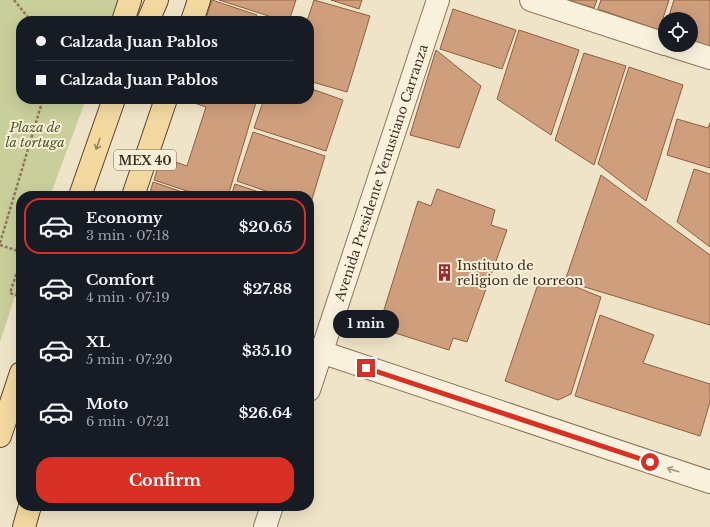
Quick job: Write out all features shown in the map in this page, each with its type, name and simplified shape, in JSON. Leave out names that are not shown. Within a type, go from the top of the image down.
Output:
[{"type":"main road","points":[[125,16],[130,0]]},
{"type":"main road","points":[[150,16],[157,0]]},
{"type":"main road","points":[[183,16],[187,0]]},
{"type":"main road","points":[[194,16],[199,0]]},
{"type":"main road","name":"MEX 40","points":[[82,191],[111,104]]},
{"type":"main road","name":"MEX 40","points":[[135,191],[163,104]]},
{"type":"main road","points":[[0,436],[16,388]]},
{"type":"main road","points":[[24,527],[29,511]]},
{"type":"street","name":"Avenida Presidente Venustiano Carranza","points":[[315,350],[438,0]]},
{"type":"street","points":[[531,0],[658,42]]},
{"type":"street","points":[[691,52],[710,58]]},
{"type":"street","points":[[315,350],[710,482]]},
{"type":"street","points":[[265,527],[270,511]]},
{"type":"path","points":[[14,0],[27,16]]},
{"type":"path","points":[[16,250],[0,244],[42,104]]},
{"type":"path","points":[[16,275],[10,293],[16,295]]},
{"type":"green space","name":"Plaza de la tortuga","points":[[0,0],[123,0],[117,16],[16,16],[16,104],[84,104],[52,191],[16,191],[16,292],[0,342]]},
{"type":"building","points":[[212,0],[257,15],[257,16],[207,16]]},
{"type":"building","points":[[219,0],[296,0],[291,16],[269,16]]},
{"type":"building","points":[[314,0],[370,16],[347,92],[314,82],[314,16],[309,16]]},
{"type":"building","points":[[331,0],[362,0],[359,9]]},
{"type":"building","points":[[568,0],[597,0],[594,8]]},
{"type":"building","points":[[601,0],[669,0],[665,12],[658,12],[658,30],[598,9]]},
{"type":"building","points":[[674,0],[710,0],[710,51],[698,47],[698,12],[670,12]]},
{"type":"building","points":[[453,9],[516,30],[502,69],[440,49]]},
{"type":"building","points":[[519,30],[579,50],[551,135],[497,99]]},
{"type":"building","points":[[436,50],[481,86],[459,148],[410,135]]},
{"type":"building","points":[[584,53],[626,66],[594,165],[555,140]]},
{"type":"building","points":[[629,67],[683,85],[646,201],[598,164]]},
{"type":"building","points":[[314,90],[343,100],[326,151],[254,128],[262,104],[314,104]]},
{"type":"building","points":[[197,104],[256,104],[229,191],[187,191],[154,180],[161,157],[187,166],[206,107]]},
{"type":"building","points":[[677,119],[708,128],[710,123],[710,168],[667,155]]},
{"type":"building","points":[[253,132],[325,156],[314,193],[314,191],[266,191],[237,181]]},
{"type":"building","points":[[694,169],[710,174],[710,247],[677,222]]},
{"type":"building","points":[[601,175],[710,255],[710,325],[565,281]]},
{"type":"building","points":[[153,182],[179,191],[150,191]]},
{"type":"building","points":[[235,184],[256,191],[233,191]]},
{"type":"building","name":"Instituto de religion de torreon","points":[[437,189],[495,210],[491,225],[507,230],[467,342],[453,338],[449,350],[392,332],[396,318],[383,313],[418,201],[431,206]]},
{"type":"building","points":[[561,281],[601,297],[571,394],[558,400],[505,381],[537,287]]},
{"type":"building","points":[[600,315],[654,335],[643,363],[710,384],[710,402],[700,436],[575,396]]},
{"type":"place","name":"Instituto de religion de torreon","points":[[444,272]]},
{"type":"route","points":[[366,368],[650,462]]}]
